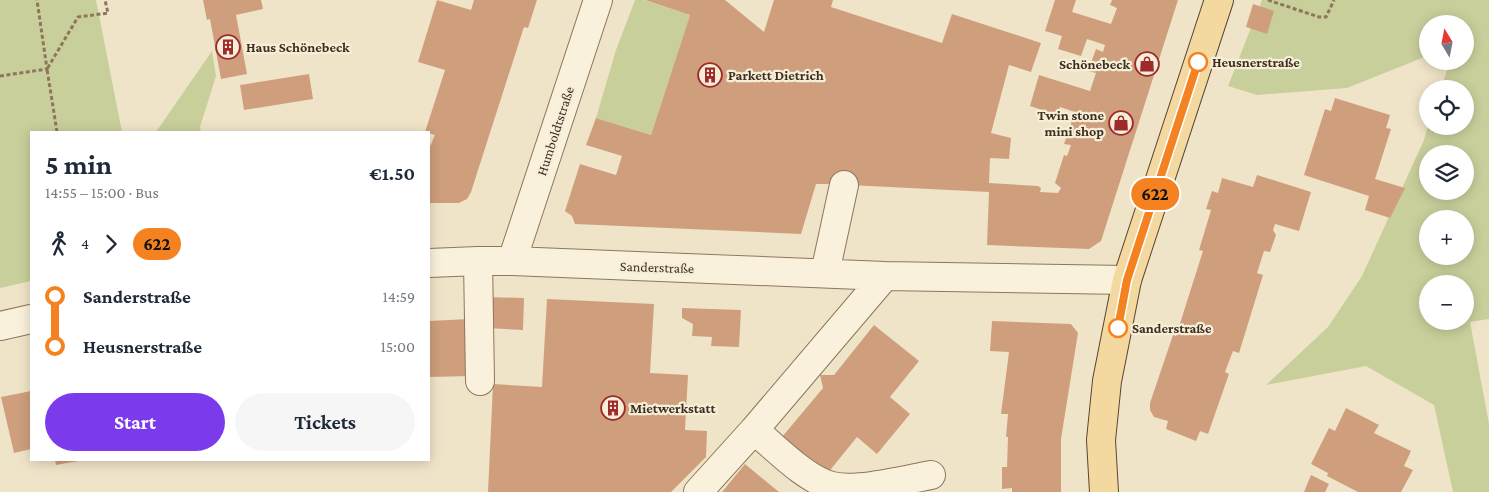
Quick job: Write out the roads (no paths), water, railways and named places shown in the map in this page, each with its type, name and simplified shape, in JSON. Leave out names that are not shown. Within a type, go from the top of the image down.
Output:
[{"type":"main road","points":[[1104,492],[1101,440],[1107,381],[1127,280],[1219,0]]},
{"type":"street","name":"Humboldtstraße","points":[[512,262],[598,0]]},
{"type":"street","points":[[826,273],[844,185]]},
{"type":"street","name":"Sanderstraße","points":[[430,263],[478,261],[884,276],[1127,280]]},
{"type":"street","points":[[478,261],[480,381]]},
{"type":"street","points":[[698,492],[754,430],[884,276]]},
{"type":"street","points":[[0,326],[30,319]]},
{"type":"street","points":[[754,430],[802,472],[832,486],[863,487],[931,475]]},
{"type":"place","name":"Haus Schönebeck","points":[[228,47]]},
{"type":"place","name":"Heusnerstraße","points":[[1198,62]]},
{"type":"place","name":"Schönebeck","points":[[1147,64]]},
{"type":"place","name":"Parkett Dietrich","points":[[710,75]]},
{"type":"place","name":"Twin stone mini shop","points":[[1121,123]]},
{"type":"place","name":"Sanderstraße","points":[[1118,328]]},
{"type":"place","name":"Mietwerkstatt","points":[[613,408]]}]
